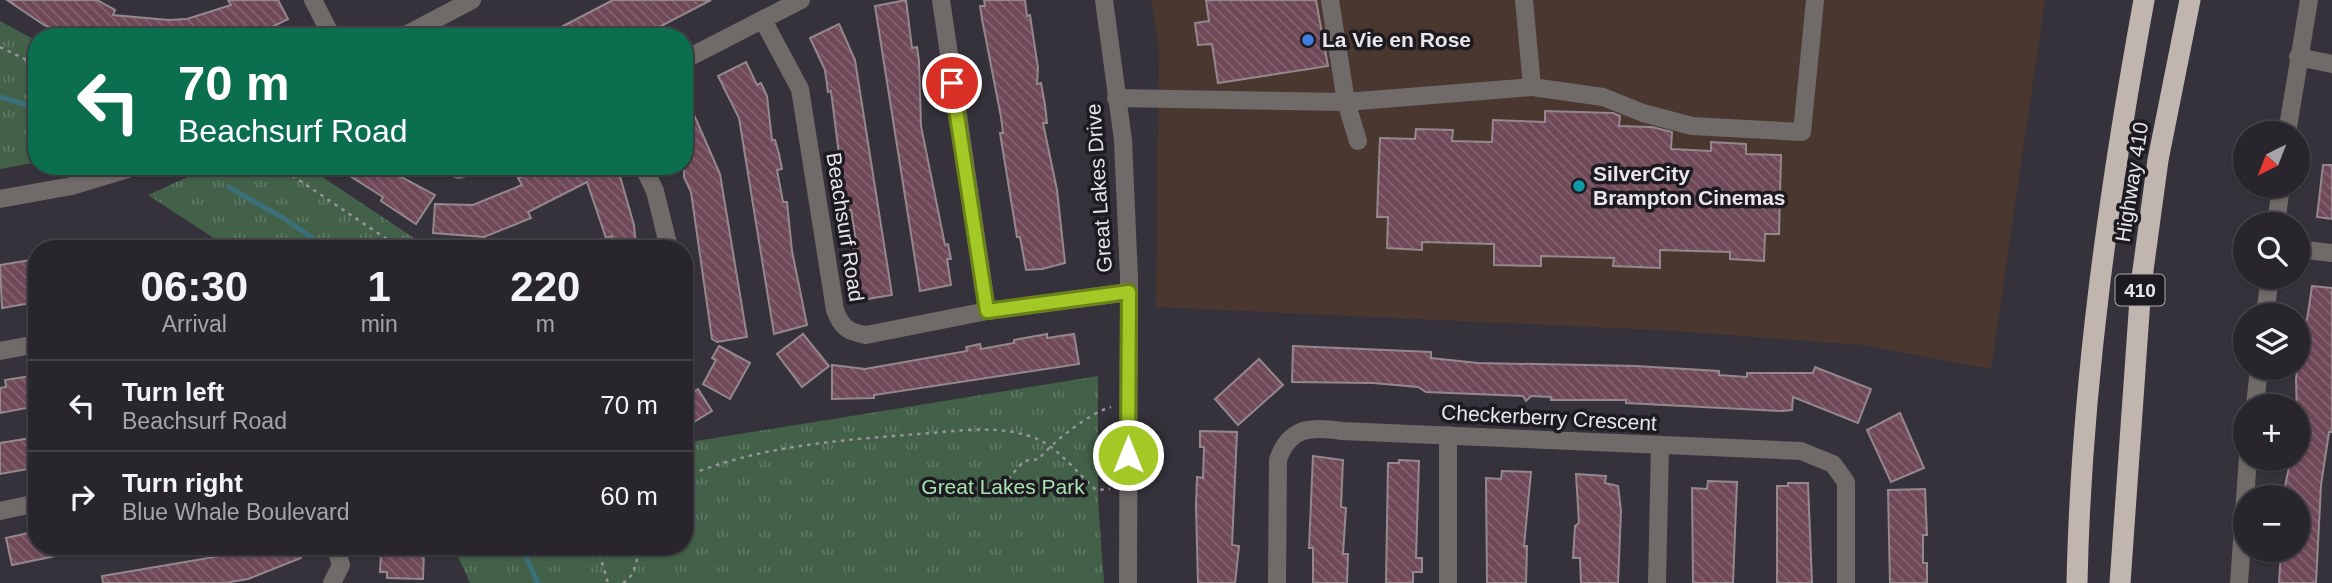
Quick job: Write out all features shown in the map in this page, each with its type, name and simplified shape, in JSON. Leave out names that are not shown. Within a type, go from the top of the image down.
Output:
[{"type":"highway","name":"Highway 410","points":[[2077,583],[2096,326],[2113,172],[2144,0]]},
{"type":"highway","name":"Highway 410","points":[[2120,583],[2124,489],[2141,285],[2158,160],[2190,0]]},
{"type":"street","points":[[313,0],[327,28]]},
{"type":"street","points":[[418,28],[472,0]]},
{"type":"street","points":[[693,55],[801,0]]},
{"type":"street","points":[[941,0],[987,311]]},
{"type":"street","name":"Great Lakes Drive","points":[[1104,0],[1123,140],[1129,292],[1128,583]]},
{"type":"street","points":[[1331,0],[1346,102],[1358,141]]},
{"type":"street","points":[[1524,0],[1532,88]]},
{"type":"street","points":[[1116,98],[1346,102],[1532,88],[1603,97],[1643,113],[1692,125],[1802,132],[1815,0]]},
{"type":"street","points":[[2289,121],[2309,0]]},
{"type":"street","name":"Beachsurf Road","points":[[763,20],[800,89],[835,310],[839,323],[850,332],[866,335],[987,311],[1129,292]]},
{"type":"street","points":[[2298,57],[2332,64]]},
{"type":"street","points":[[0,199],[72,186],[108,175]]},
{"type":"street","points":[[647,175],[655,191],[667,240]]},
{"type":"street","points":[[2310,250],[2332,253]]},
{"type":"street","points":[[0,351],[28,346]]},
{"type":"street","name":"Checkerberry Crescent","points":[[1278,583],[1278,460],[1283,446],[1292,434],[1307,428],[1322,428],[1801,451],[1833,464],[1846,482],[1846,583]]},
{"type":"street","points":[[1448,435],[1448,583]]},
{"type":"street","points":[[1657,583],[1660,446]]},
{"type":"street","points":[[2239,583],[2247,471]]},
{"type":"street","points":[[0,511],[28,505]]},
{"type":"street","points":[[332,583],[341,565],[338,555]]},
{"type":"path","points":[[0,47],[28,61]]},
{"type":"path","points":[[291,175],[388,240]]},
{"type":"path","points":[[1007,479],[1024,461],[1039,459],[1048,446],[1071,433],[1092,414],[1128,403]]},
{"type":"path","points":[[693,473],[766,452],[854,439],[984,429],[1017,433],[1048,446],[1096,490],[1128,487]]},
{"type":"path","points":[[600,555],[608,583]]},
{"type":"path","points":[[623,583],[629,579],[636,566],[638,555]]},
{"type":"shaded area","points":[[1151,0],[2045,0],[1991,369],[1863,345],[1660,330],[1156,307],[1159,50]]},
{"type":"green space","points":[[0,21],[28,36],[28,164],[0,169]]},
{"type":"green space","points":[[192,175],[320,175],[417,240],[217,240],[148,195]]},
{"type":"green space","name":"Great Lakes Park","points":[[1098,376],[1098,501],[1104,583],[470,583],[457,555],[693,555],[693,442]]},
{"type":"building","points":[[7,0],[97,0],[115,10],[113,15],[169,20],[187,19],[231,5],[228,0],[278,0],[288,19],[270,28],[50,28]]},
{"type":"building","points":[[613,0],[711,0],[657,28],[559,28]]},
{"type":"building","points":[[906,0],[912,48],[917,47],[919,61],[921,126],[945,245],[948,244],[951,259],[947,259],[951,285],[920,291],[875,6]]},
{"type":"building","points":[[984,0],[1025,0],[1027,16],[1030,15],[1038,68],[1037,84],[1041,83],[1045,105],[1047,123],[1043,123],[1057,190],[1065,263],[1026,270],[1020,237],[1017,237],[1000,133],[1003,133],[1001,117],[982,19],[980,6],[985,6]]},
{"type":"building","points":[[1206,0],[1316,0],[1328,66],[1218,83],[1212,44],[1198,45],[1195,23],[1209,21]]},
{"type":"building","points":[[839,24],[855,60],[892,295],[861,300],[854,259],[853,241],[856,241],[851,210],[846,210],[831,91],[828,92],[825,70],[810,38]]},
{"type":"building","points":[[746,62],[757,85],[761,83],[767,96],[772,140],[775,140],[782,169],[777,170],[783,202],[787,202],[792,251],[807,325],[774,334],[739,118],[718,76]]},
{"type":"building","name":"SilverCity Brampton Cinemas","points":[[1545,111],[1613,113],[1620,116],[1619,126],[1652,127],[1672,132],[1671,149],[1711,151],[1711,142],[1746,144],[1746,154],[1781,155],[1779,234],[1765,234],[1764,261],[1730,259],[1730,252],[1660,250],[1660,268],[1613,266],[1614,258],[1541,256],[1541,266],[1494,265],[1494,244],[1422,242],[1422,250],[1387,248],[1388,217],[1377,217],[1380,138],[1415,139],[1416,129],[1453,130],[1452,141],[1492,142],[1493,120],[1545,122]]},
{"type":"building","points":[[693,112],[720,174],[747,337],[717,342],[712,339],[691,192],[684,177],[693,175]]},
{"type":"building","points":[[2323,165],[2332,165],[2332,219],[2317,217]]},
{"type":"building","points":[[348,175],[398,175],[435,195],[416,224],[381,201],[383,197]]},
{"type":"building","points":[[526,175],[620,175],[634,225],[635,240],[613,240],[612,236],[606,238],[587,182],[528,212],[531,218],[484,237],[433,233],[435,204],[473,205],[522,185],[518,178]]},
{"type":"building","points":[[28,260],[28,304],[2,308],[0,265]]},
{"type":"building","points":[[2312,286],[2332,288],[2332,432],[2329,432],[2321,485],[2316,583],[2279,583],[2280,562],[2310,562],[2310,485],[2285,485],[2288,471],[2310,471],[2310,394],[2296,394],[2296,380],[2310,380],[2310,303]]},
{"type":"building","points":[[803,334],[829,366],[802,387],[777,354]]},
{"type":"building","points":[[1047,334],[1047,338],[1074,334],[1079,364],[874,395],[874,398],[832,399],[832,365],[865,369],[967,351],[966,347],[980,344],[981,349]]},
{"type":"building","points":[[719,346],[750,363],[730,399],[703,384],[716,360],[712,358]]},
{"type":"building","points":[[1293,346],[1431,352],[1431,358],[1478,363],[1636,366],[1719,371],[1719,375],[1747,377],[1747,373],[1813,373],[1815,367],[1871,389],[1858,423],[1793,397],[1792,410],[1782,411],[1626,403],[1626,400],[1551,400],[1551,397],[1531,396],[1526,401],[1523,396],[1426,392],[1418,387],[1373,383],[1292,382]]},
{"type":"building","points":[[1259,359],[1283,385],[1238,425],[1215,399]]},
{"type":"building","points":[[28,376],[28,408],[0,413],[0,388],[6,387],[5,380]]},
{"type":"building","points":[[698,389],[712,411],[693,423],[693,392]]},
{"type":"building","points":[[1900,413],[1924,468],[1891,482],[1867,430]]},
{"type":"building","points":[[1200,431],[1237,432],[1232,545],[1239,546],[1235,583],[1198,583],[1197,477],[1203,478],[1204,447],[1200,447]]},
{"type":"building","points":[[28,438],[28,469],[0,474],[0,443]]},
{"type":"building","points":[[1313,456],[1343,460],[1341,507],[1346,508],[1343,554],[1348,554],[1347,583],[1313,583],[1313,548],[1309,548]]},
{"type":"building","points":[[1399,460],[1419,461],[1416,558],[1422,558],[1422,572],[1413,572],[1413,583],[1386,583],[1388,463],[1399,463]]},
{"type":"building","points":[[1502,471],[1531,472],[1524,546],[1527,546],[1526,583],[1487,583],[1486,478],[1501,479]]},
{"type":"building","points":[[1576,474],[1606,476],[1605,483],[1618,486],[1621,511],[1618,583],[1581,583],[1580,558],[1573,558],[1575,526],[1579,523]]},
{"type":"building","points":[[1708,481],[1737,482],[1733,583],[1693,583],[1692,488],[1707,489]]},
{"type":"building","points":[[1788,483],[1808,483],[1812,583],[1777,583],[1777,486],[1788,486]]},
{"type":"building","points":[[1925,489],[1927,535],[1923,535],[1923,563],[1927,563],[1927,583],[1890,583],[1888,490]]},
{"type":"building","points":[[28,533],[28,555],[60,555],[12,565],[6,538]]},
{"type":"building","points":[[226,555],[300,555],[301,558],[248,579],[225,583],[103,583],[102,576]]},
{"type":"building","points":[[381,555],[424,555],[423,579],[387,578],[387,572],[380,572]]},
{"type":"waterway","points":[[0,97],[28,105]]},
{"type":"waterway","points":[[229,187],[315,240]]},
{"type":"waterway","points":[[525,555],[538,583]]},
{"type":"place","name":"La Vie en Rose","points":[[1308,40]]},
{"type":"place","name":"SilverCity Brampton Cinemas","points":[[1579,186]]},
{"type":"route","points":[[952,83],[987,311],[1129,292],[1128,455]]}]
